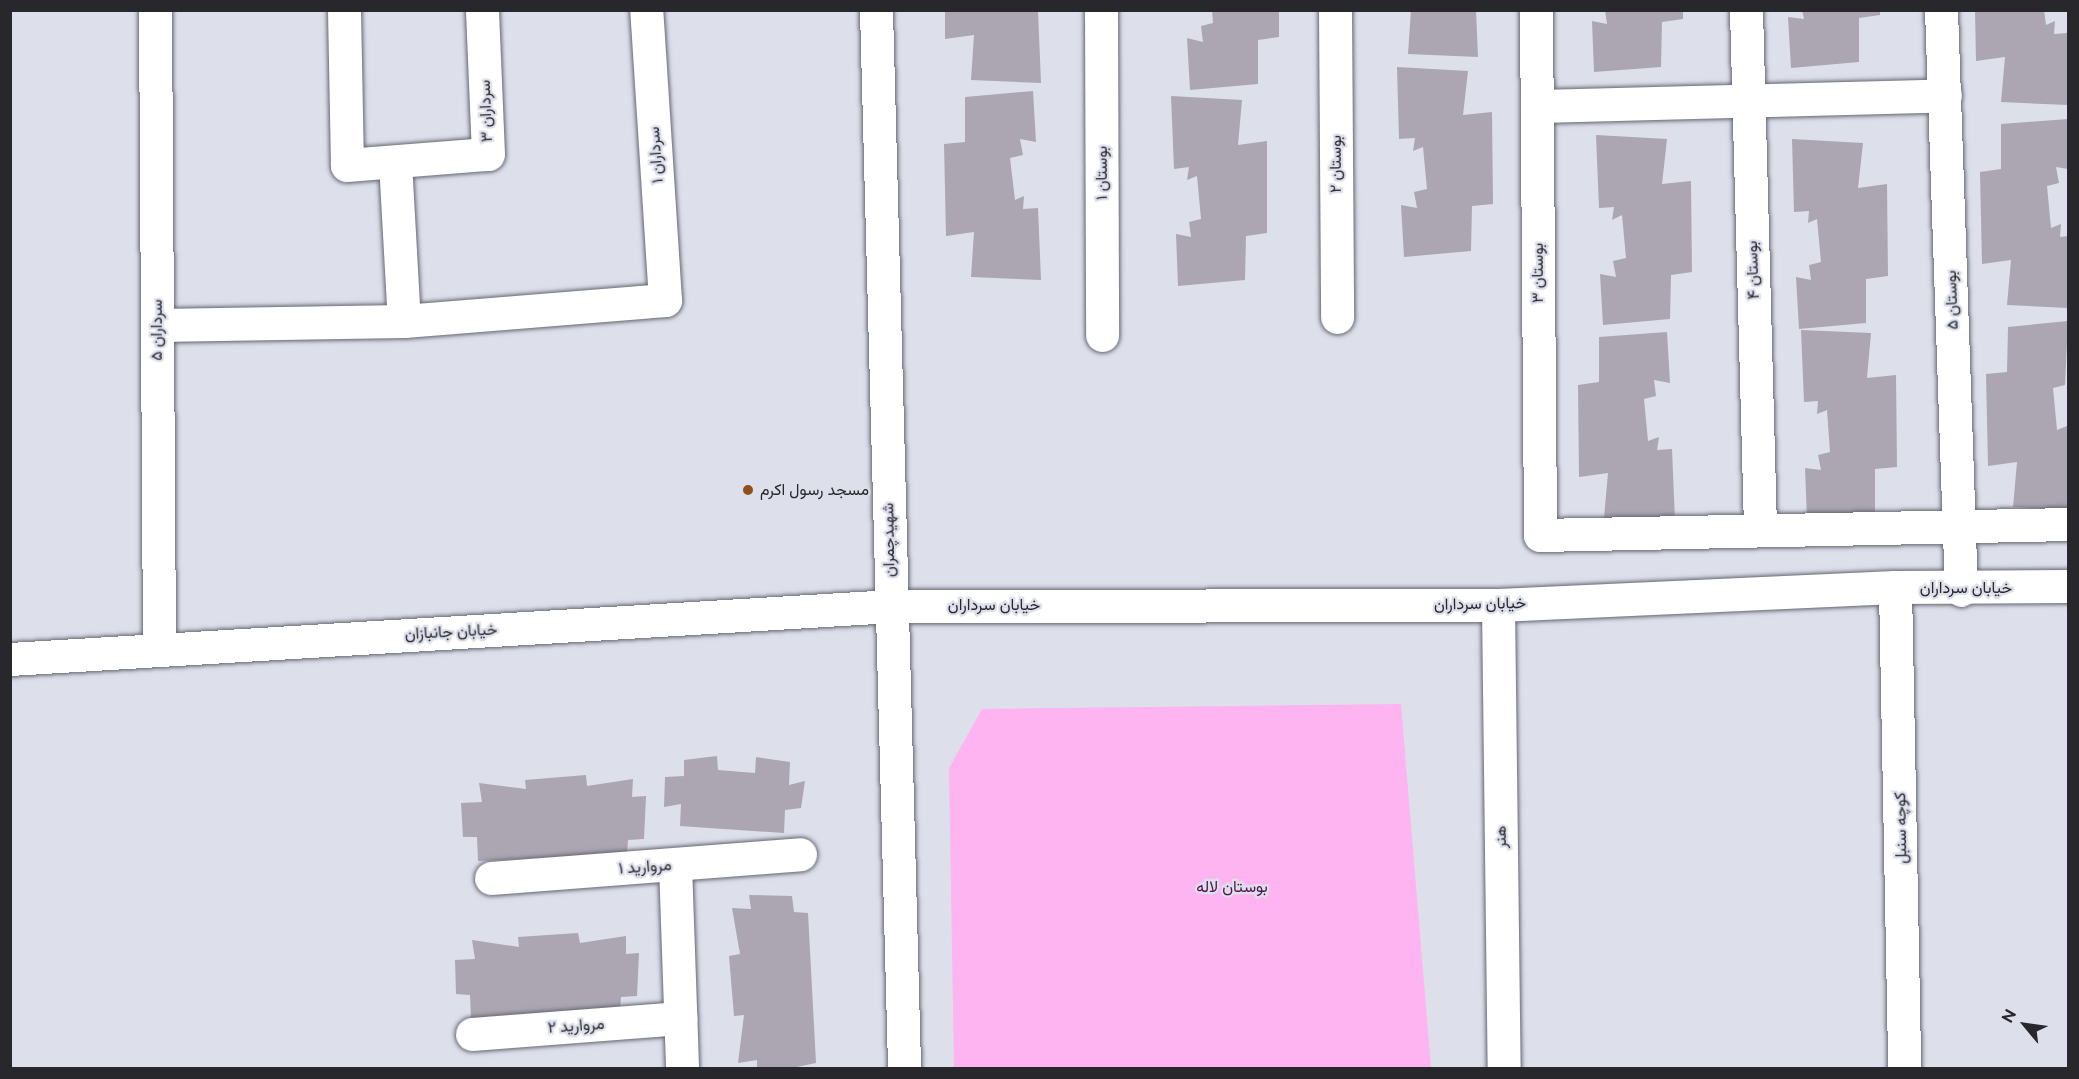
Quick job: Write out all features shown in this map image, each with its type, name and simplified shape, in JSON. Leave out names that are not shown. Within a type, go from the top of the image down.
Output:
[{"type":"street","name":"سرداران ۵","points":[[155,10],[159,650]]},
{"type":"street","name":"سرداران ۳","points":[[344,10],[346,165],[488,154],[482,10]]},
{"type":"street","name":"سرداران ۱","points":[[404,321],[665,300],[646,10]]},
{"type":"street","name":"شهیدچمران","points":[[876,10],[904,1068]]},
{"type":"street","name":"بوستان ۱","points":[[1101,10],[1102,335]]},
{"type":"street","name":"بوستان ۲","points":[[1335,10],[1337,316]]},
{"type":"street","name":"بوستان ۳","points":[[1536,10],[1540,535],[1760,530]]},
{"type":"street","name":"بوستان ۴","points":[[1746,10],[1760,530]]},
{"type":"street","name":"بوستان ۵","points":[[1941,10],[1961,590]]},
{"type":"street","points":[[1537,106],[1945,95]]},
{"type":"street","points":[[157,325],[404,321],[395,162]]},
{"type":"street","points":[[1760,530],[2068,524]]},
{"type":"street","name":"خیابان سرداران","points":[[891,606],[1498,605],[1895,587],[1961,590],[2068,586]]},
{"type":"street","name":"کوچه سنبل","points":[[1895,587],[1904,1068]]},
{"type":"street","name":"هنر","points":[[1498,605],[1504,1068]]},
{"type":"street","name":"خیابان جانبازان","points":[[10,659],[891,606]]},
{"type":"street","name":"مروارید ۱","points":[[491,878],[800,854]]},
{"type":"street","points":[[675,865],[682,1068]]},
{"type":"street","name":"مروارید ۲","points":[[472,1034],[680,1018]]},
{"type":"green space","name":"بوستان لاله","points":[[1401,704],[1431,1068],[954,1068],[949,768],[982,709]]},
{"type":"building","points":[[945,10],[1038,11],[1041,83],[971,80],[974,35],[945,39]]},
{"type":"building","points":[[1212,10],[1279,10],[1279,37],[1258,40],[1258,84],[1190,90],[1187,38],[1203,42],[1201,26],[1213,23]]},
{"type":"building","points":[[1411,10],[1476,10],[1478,57],[1408,54]]},
{"type":"building","points":[[1605,10],[1683,10],[1683,19],[1662,22],[1661,67],[1594,72],[1592,21],[1607,24]]},
{"type":"building","points":[[1802,10],[1880,10],[1880,15],[1859,18],[1859,62],[1791,68],[1788,17],[1804,19]]},
{"type":"building","points":[[1975,10],[2044,10],[2046,25],[2055,21],[2054,34],[2068,33],[2068,105],[2001,102],[2005,57],[1976,61]]},
{"type":"building","points":[[1397,67],[1468,71],[1463,115],[1492,112],[1493,204],[1472,206],[1471,251],[1404,257],[1401,205],[1417,208],[1414,192],[1427,189],[1423,147],[1413,151],[1415,138],[1399,139]]},
{"type":"building","points":[[1033,91],[1036,142],[1020,139],[1023,155],[1010,158],[1015,200],[1024,196],[1023,209],[1038,208],[1041,280],[971,277],[974,232],[946,236],[944,144],[965,142],[965,97]]},
{"type":"building","points":[[1171,96],[1242,100],[1238,145],[1267,141],[1267,233],[1246,236],[1245,280],[1178,286],[1176,234],[1191,237],[1189,222],[1201,219],[1197,176],[1187,180],[1189,167],[1174,169]]},
{"type":"building","points":[[2068,119],[2068,169],[2056,167],[2059,183],[2047,186],[2051,228],[2061,224],[2060,237],[2068,236],[2068,308],[2007,305],[2011,260],[1982,264],[1980,172],[2001,169],[2001,124]]},
{"type":"building","points":[[1596,135],[1667,139],[1662,184],[1691,181],[1692,272],[1671,275],[1670,319],[1603,325],[1600,274],[1616,277],[1613,261],[1626,258],[1622,215],[1612,220],[1614,207],[1599,208]]},
{"type":"building","points":[[1792,139],[1863,143],[1858,188],[1887,184],[1888,276],[1866,279],[1866,323],[1799,329],[1796,277],[1811,280],[1809,265],[1821,262],[1817,219],[1808,223],[1809,211],[1794,212]]},
{"type":"building","points":[[2068,321],[2065,385],[2053,388],[2057,430],[2067,426],[2068,510],[2013,507],[2017,462],[1988,466],[1986,374],[2007,372],[2008,327]]},
{"type":"building","points":[[1801,330],[1871,333],[1867,378],[1896,375],[1897,467],[1875,469],[1875,514],[1807,519],[1805,468],[1821,470],[1818,455],[1830,452],[1827,410],[1817,414],[1818,401],[1804,402]]},
{"type":"building","points":[[1667,332],[1670,383],[1654,380],[1656,396],[1644,399],[1648,441],[1659,437],[1657,450],[1672,449],[1675,521],[1604,518],[1608,473],[1579,477],[1578,385],[1599,382],[1599,337]]},
{"type":"building","points":[[717,756],[718,770],[755,773],[756,757],[790,762],[789,785],[805,781],[801,808],[785,810],[784,833],[680,826],[681,804],[664,807],[665,777],[684,776],[684,760]]},
{"type":"building","points":[[586,775],[587,786],[633,779],[632,797],[646,796],[644,839],[628,840],[627,854],[478,861],[477,837],[463,837],[461,803],[482,802],[479,783],[526,789],[525,780]]},
{"type":"building","points":[[749,895],[792,896],[794,912],[808,913],[816,1063],[792,1068],[757,1068],[757,1060],[738,1063],[744,1015],[734,1016],[729,956],[740,954],[732,908],[751,909]]},
{"type":"building","points":[[578,933],[580,943],[626,936],[626,954],[639,953],[637,996],[621,997],[620,1011],[471,1018],[470,995],[456,994],[455,960],[475,959],[472,940],[519,947],[518,937]]},
{"type":"place","name":"مسجد رسول اکرم","points":[[748,490]]}]
